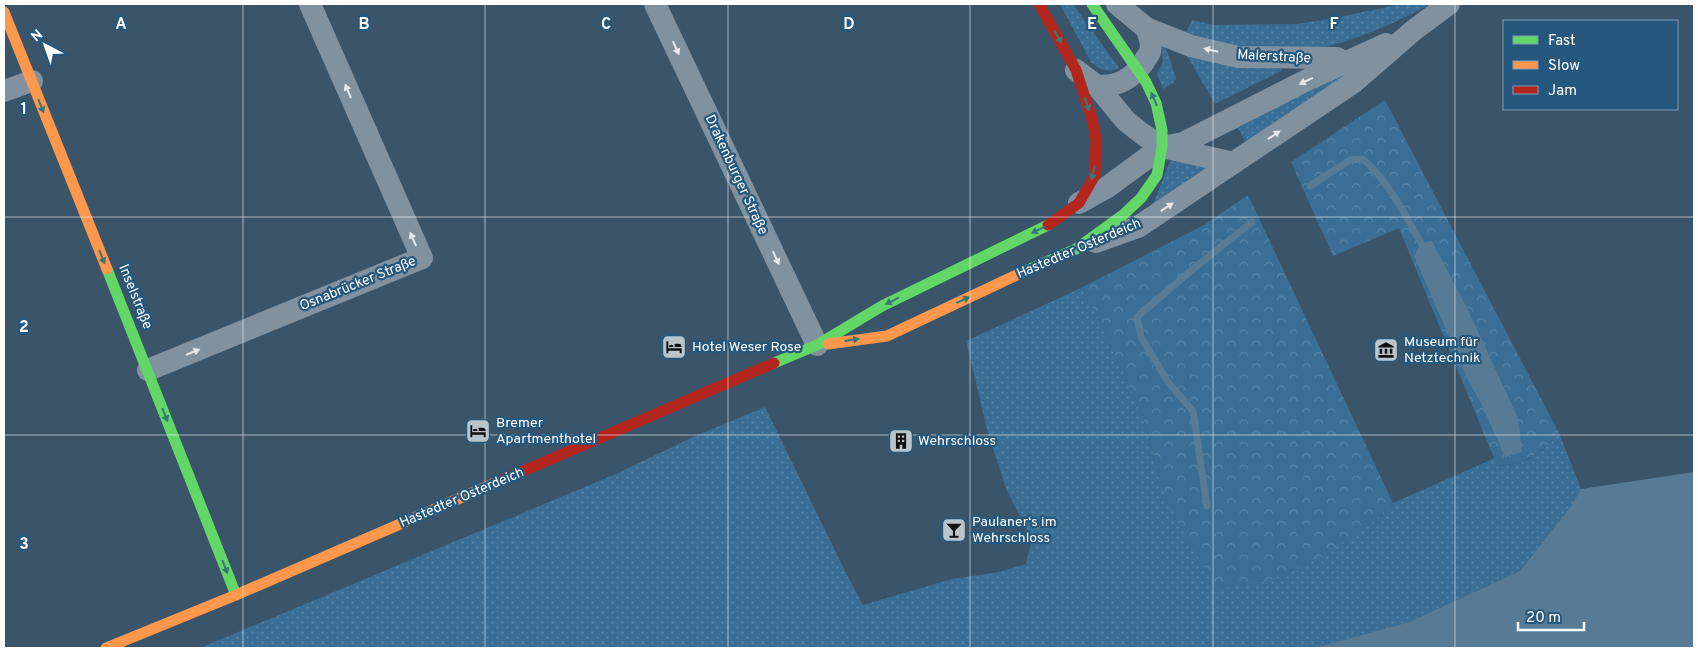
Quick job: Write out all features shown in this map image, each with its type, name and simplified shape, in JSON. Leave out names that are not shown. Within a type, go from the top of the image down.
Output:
[{"type":"main road","points":[[1039,4],[1076,70],[1092,119],[1096,139],[1095,175],[1079,203]]},
{"type":"main road","points":[[1076,249],[1123,215],[1141,198],[1157,175],[1162,147],[1162,130],[1156,103],[1138,70],[1092,4]]},
{"type":"main road","name":"Inselstraße","points":[[4,12],[236,595]]},
{"type":"main road","name":"Hastedter Osterdeich","points":[[106,648],[236,595],[817,345],[882,306],[1052,223],[1079,203]]},
{"type":"main road","name":"Hastedter Osterdeich","points":[[817,345],[887,336],[1076,249]]},
{"type":"street","name":"Osnabrücker Straße","points":[[148,370],[422,258],[310,4]]},
{"type":"street","name":"Drakenburger Straße","points":[[655,4],[817,345]]},
{"type":"street","name":"Malerstraße","points":[[1116,4],[1146,28],[1191,46],[1238,56],[1310,59],[1337,58],[1345,63]]},
{"type":"street","name":"Hastedter Osterdeich","points":[[1076,249],[1138,227],[1354,82],[1414,30],[1449,4]]},
{"type":"street","points":[[1097,86],[1108,87],[1118,84],[1130,78],[1138,70],[1150,52],[1146,28]]},
{"type":"street","name":"Hastedter Osterdeich","points":[[1079,203],[1106,188],[1162,147],[1183,143],[1307,80],[1414,30]]},
{"type":"street","points":[[1076,70],[1097,86],[1123,119],[1162,147],[1234,163]]},
{"type":"street","points":[[4,91],[32,82]]},
{"type":"green space","points":[[1060,4],[1073,4],[1119,68],[1104,70],[1091,62]]},
{"type":"green space","points":[[1402,4],[1431,4],[1368,33],[1329,46],[1311,49],[1293,51],[1256,49],[1186,33],[1192,20],[1213,25],[1297,24]]},
{"type":"green space","points":[[1165,45],[1176,78],[1173,83],[1163,89],[1157,74],[1163,62],[1162,46]]},
{"type":"green space","points":[[1185,52],[1256,67],[1282,69],[1215,104]]},
{"type":"green space","points":[[1359,65],[1246,143],[1238,128],[1231,131],[1229,128]]},
{"type":"green space","points":[[1385,100],[1559,433],[1539,452],[1525,460],[1508,465],[1498,465],[1399,228],[1333,256],[1291,162]]},
{"type":"green space","points":[[1170,161],[1217,163],[1151,210]]},
{"type":"green space","points":[[1248,195],[1393,503],[1366,528],[1317,559],[1267,581],[1216,589],[1168,505],[1143,417],[1100,321],[1081,288],[1204,225]]},
{"type":"green space","points":[[1081,288],[1100,321],[1143,417],[1168,505],[1366,528],[1393,503],[1495,458],[1498,465],[1517,464],[1525,461],[1539,452],[1559,433],[1581,489],[1571,506],[1520,571],[1409,622],[1314,648],[200,648],[616,474],[693,437],[765,407],[863,605],[952,579],[999,572],[1026,564],[1032,540],[1007,491],[988,433],[966,341]]},
{"type":"shaded area","points":[[1432,241],[1467,308],[1518,418],[1522,452],[1505,457],[1482,405],[1469,382],[1414,256],[1421,243]]},
{"type":"shaded area","points":[[1694,472],[1694,648],[1314,648],[1409,622],[1520,571],[1571,506],[1581,489]]},
{"type":"waterway","points":[[1310,186],[1350,160],[1363,159],[1388,188],[1421,243]]},
{"type":"waterway","points":[[1207,506],[1193,411],[1168,382],[1141,337],[1137,317],[1252,222]]},
{"type":"traffic: fast","points":[[1021,273],[1076,249],[1123,215],[1141,198],[1157,175],[1162,147],[1162,130],[1156,103],[1146,82],[1092,4]]},
{"type":"traffic: fast","points":[[774,363],[817,345],[882,306],[1048,225]]},
{"type":"traffic: fast","points":[[107,269],[236,595]]},
{"type":"traffic: slow","points":[[4,12],[107,269]]},
{"type":"traffic: slow","points":[[828,344],[887,336],[1021,273]]},
{"type":"traffic: slow","points":[[106,648],[236,595],[495,483]]},
{"type":"traffic: jam","points":[[1039,4],[1076,70],[1092,119],[1096,139],[1095,175],[1079,203],[1048,225]]},
{"type":"traffic: jam","points":[[495,483],[774,363]]},
{"type":"place","name":"Hotel Weser Rose","points":[[674,347]]},
{"type":"place","name":"Museum für Netztechnik","points":[[1386,350]]},
{"type":"place","name":"Bremer Apartmenthotel","points":[[478,431]]},
{"type":"place","name":"Wehrschloss","points":[[901,441]]},
{"type":"place","name":"Paulaner‘s im Wehrschloss","points":[[954,530]]}]
